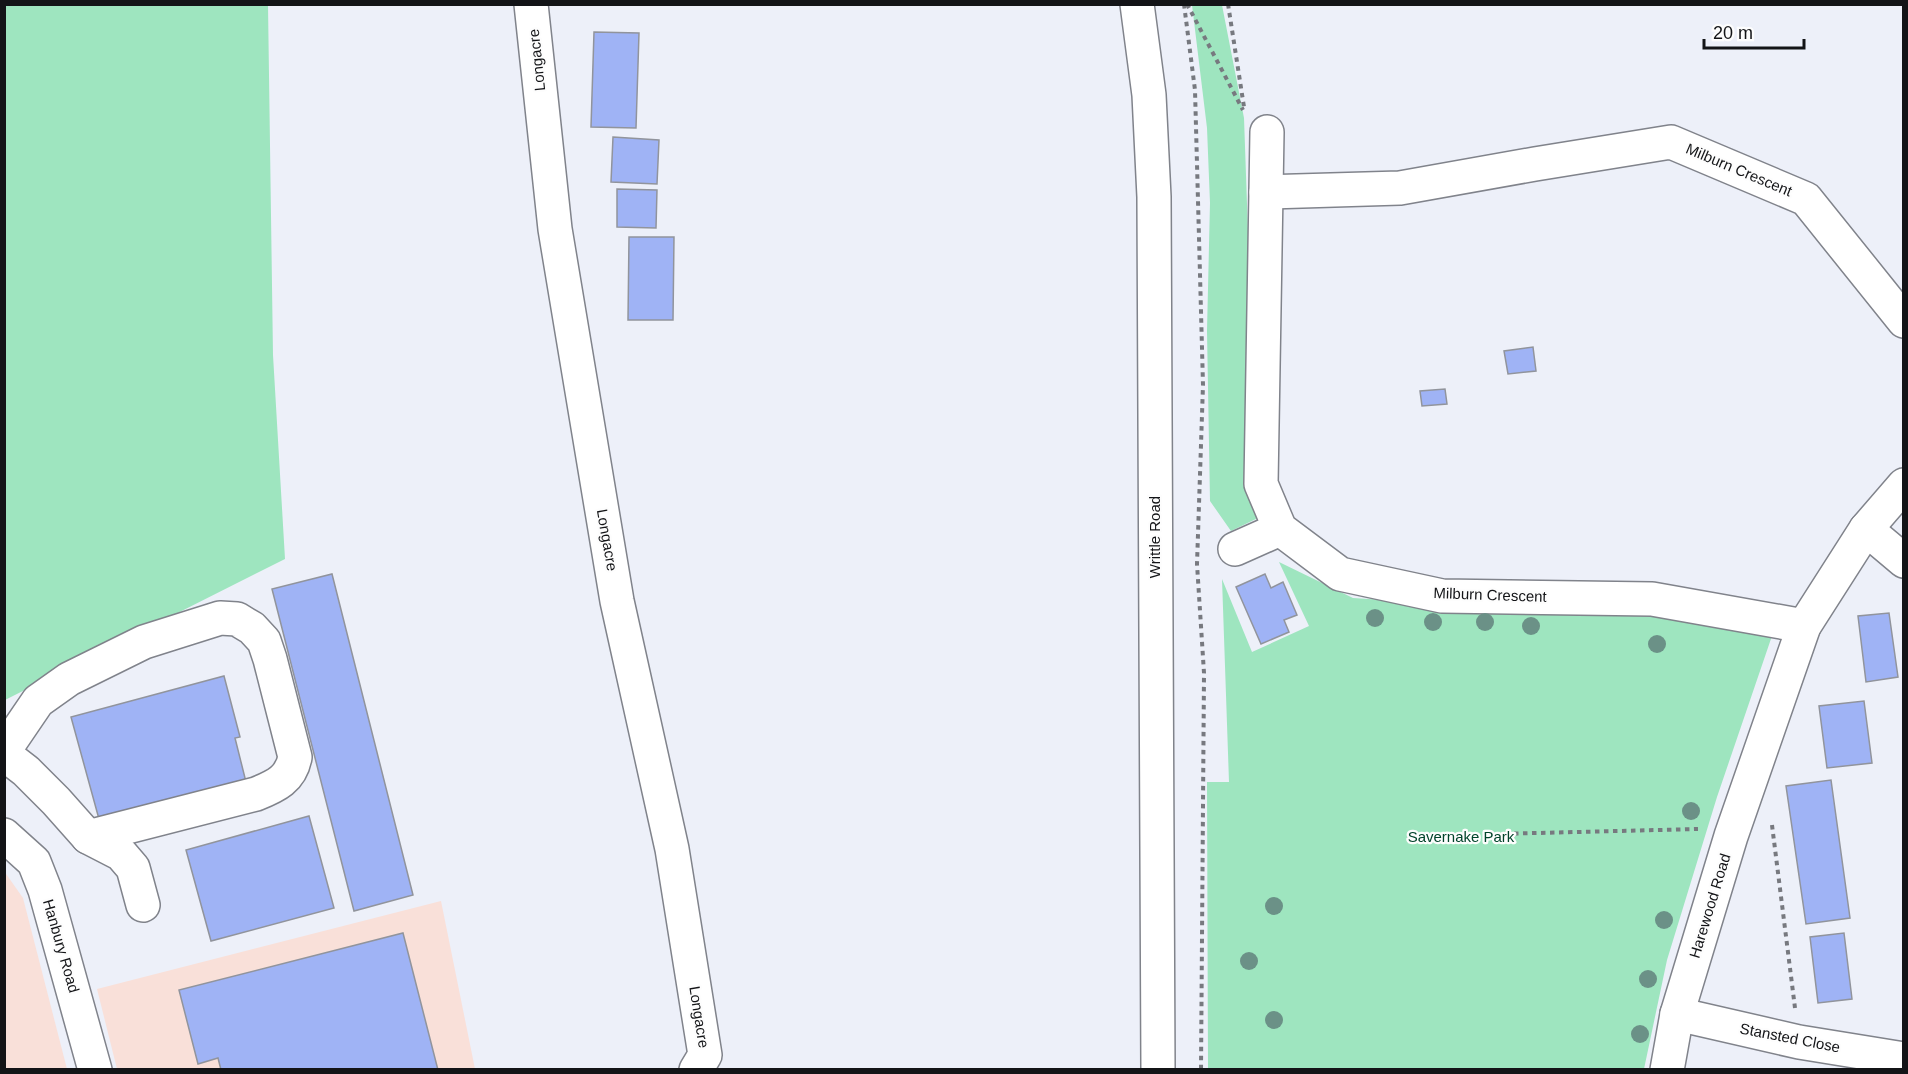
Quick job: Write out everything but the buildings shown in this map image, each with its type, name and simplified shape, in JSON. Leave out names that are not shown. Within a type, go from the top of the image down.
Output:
[{"type":"street","name":"Longacre","points":[[531,4],[555,229],[617,601],[672,849],[705,1056],[696,1070]]},
{"type":"street","name":"Writtle Road","points":[[1137,4],[1149,95],[1154,196],[1158,1070]]},
{"type":"street","name":"Milburn Crescent","points":[[1266,132],[1260,483],[1280,529],[1340,574],[1442,596],[1652,598],[1804,626]]},
{"type":"street","name":"Milburn Crescent","points":[[1266,192],[1400,188],[1671,142],[1806,199],[1904,321]]},
{"type":"street","name":"Harewood Road","points":[[1667,1070],[1677,1014],[1731,836],[1804,626],[1866,529],[1904,485]]},
{"type":"street","points":[[1235,549],[1280,529]]},
{"type":"street","points":[[1866,529],[1904,561]]},
{"type":"street","points":[[88,837],[256,794],[275,786],[286,778],[292,769],[294,757],[270,659],[264,641],[252,628],[237,619],[220,618],[144,642],[69,679],[38,701],[4,753],[49,793],[88,837],[121,854],[133,868],[142,905]]},
{"type":"street","name":"Hanbury Road","points":[[4,835],[34,862],[45,890],[95,1070]]},
{"type":"street","name":"Stansted Close","points":[[1677,1014],[1799,1042],[1904,1059]]},
{"type":"path","points":[[1185,4],[1245,113],[1228,4]]},
{"type":"path","points":[[1185,4],[1195,90],[1203,385],[1197,564],[1204,673],[1201,1070]]},
{"type":"path","points":[[1155,563],[1197,564],[1235,549]]},
{"type":"path","points":[[1772,824],[1799,1042]]},
{"type":"path","points":[[1496,834],[1696,829],[1731,836]]},
{"type":"shaded area","points":[[4,871],[23,898],[67,1069],[5,1069]]},
{"type":"shaded area","points":[[441,901],[475,1069],[117,1069],[97,989]]},
{"type":"green space","points":[[5,5],[268,5],[273,355],[285,559],[5,700]]},
{"type":"green space","points":[[1192,5],[1222,5],[1244,118],[1258,518],[1231,531],[1210,501],[1207,331],[1210,203],[1207,128]]},
{"type":"green space","name":"Savernake Park","points":[[1279,562],[1353,598],[1431,603],[1655,610],[1774,630],[1717,797],[1667,960],[1644,1069],[1208,1069],[1207,782],[1229,782],[1222,579],[1252,652],[1309,626]]}]
